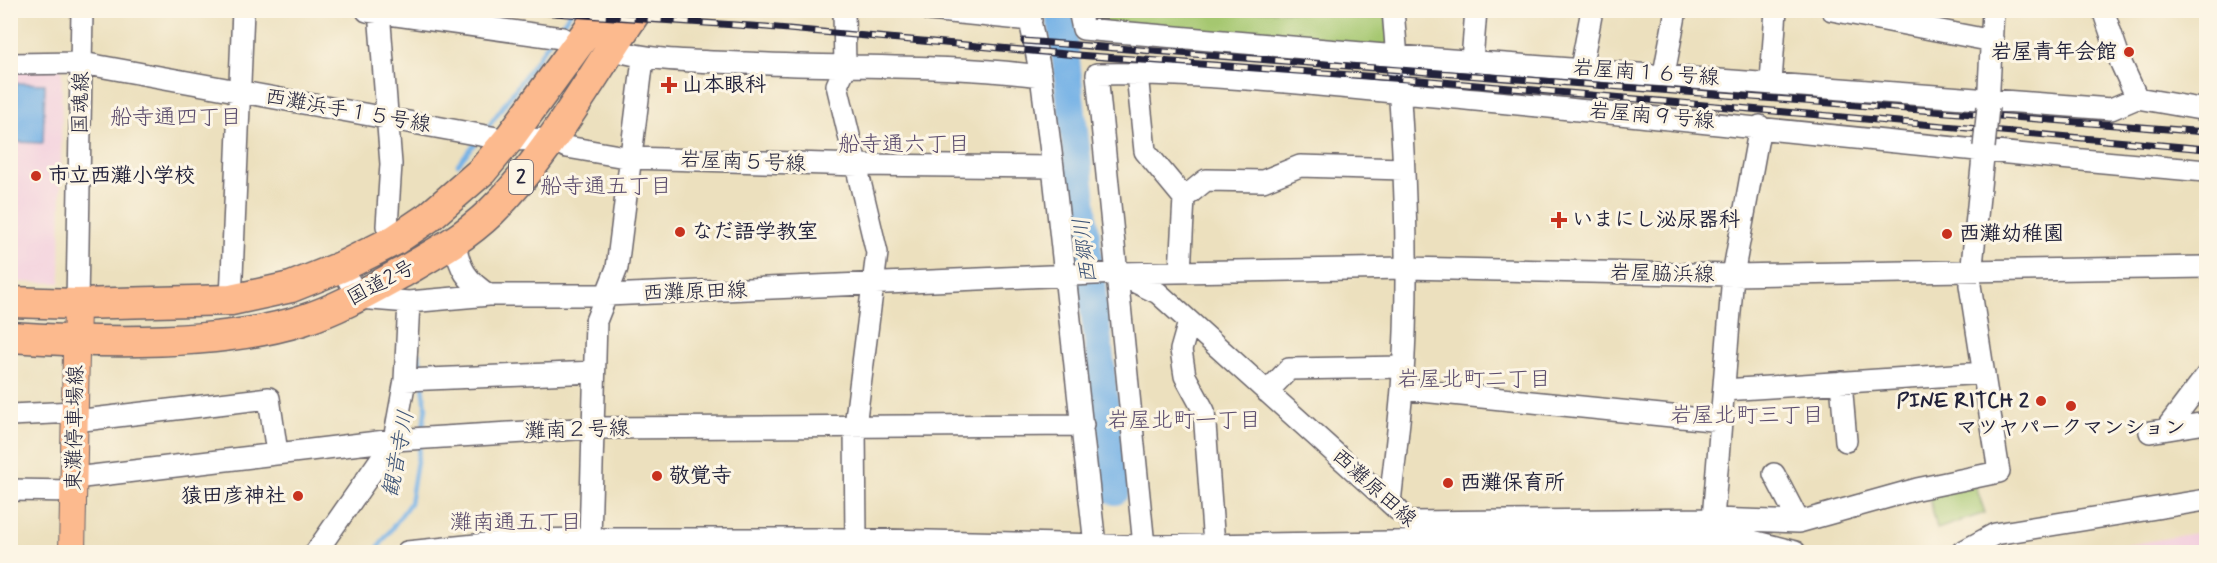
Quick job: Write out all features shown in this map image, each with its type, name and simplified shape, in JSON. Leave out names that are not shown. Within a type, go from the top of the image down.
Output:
[{"type":"highway","name":"国道2号","points":[[10,302],[77,304],[231,300],[291,287],[341,267],[395,240],[452,200],[482,171],[508,140],[569,43],[603,10]]},
{"type":"highway","name":"国道2号","points":[[10,337],[77,341],[254,332],[303,320],[359,298],[455,242],[491,211],[551,139],[637,10]]},
{"type":"main road","name":"東灘停車場線","points":[[72,552],[77,304]]},
{"type":"street","name":"国魂線","points":[[77,304],[82,10]]},
{"type":"street","points":[[231,300],[243,10]]},
{"type":"street","points":[[366,10],[541,35],[569,43]]},
{"type":"street","points":[[844,10],[845,68],[837,85],[858,165],[877,253],[855,426],[847,544]]},
{"type":"street","points":[[929,10],[1030,15],[1053,167],[1095,545]]},
{"type":"street","points":[[1390,503],[1402,389],[1406,268],[1401,93],[1393,10]]},
{"type":"street","points":[[1472,60],[1476,10]]},
{"type":"street","points":[[1581,68],[1592,10]]},
{"type":"street","points":[[1664,74],[1676,10]]},
{"type":"street","points":[[1770,82],[1776,10]]},
{"type":"street","points":[[1832,10],[1993,41]]},
{"type":"street","points":[[1412,522],[1713,519],[1799,522],[1917,489],[1999,472],[1970,285],[1988,104],[1993,10]]},
{"type":"street","points":[[2103,10],[2121,63],[2137,98],[2206,110]]},
{"type":"street","points":[[379,11],[391,164],[387,226],[395,240]]},
{"type":"street","name":"岩屋南１６号線","points":[[1081,20],[1397,56],[1770,82],[1988,104],[2111,110],[2137,98]]},
{"type":"street","points":[[610,50],[643,59],[845,68],[972,68],[1041,76]]},
{"type":"street","points":[[590,539],[596,321],[617,268],[643,59]]},
{"type":"street","name":"西灘浜手１５号線","points":[[10,64],[82,63],[508,140]]},
{"type":"street","name":"岩屋南９号線","points":[[1118,273],[1097,74],[1137,74],[1401,93],[2206,171]]},
{"type":"street","points":[[1137,74],[1145,151],[1184,198],[1180,272]]},
{"type":"street","points":[[1713,519],[1733,275],[1760,126]]},
{"type":"street","name":"岩屋南５号線","points":[[508,140],[551,139],[567,147],[631,158],[858,165],[1053,167]]},
{"type":"street","points":[[1184,198],[1206,180],[1263,181],[1300,166],[1403,169]]},
{"type":"street","points":[[455,242],[458,262],[465,277],[489,295]]},
{"type":"street","points":[[341,267],[359,298]]},
{"type":"street","name":"岩屋脇浜線","points":[[1066,275],[1406,268],[1733,275],[2206,267]]},
{"type":"street","points":[[1118,273],[1144,546]]},
{"type":"street","name":"西灘原田線","points":[[1118,273],[1158,293],[1431,540],[1715,537],[1735,538],[1788,550]]},
{"type":"street","name":"西灘原田線","points":[[359,298],[409,302],[489,295],[607,295],[1066,275]]},
{"type":"street","points":[[316,552],[402,439],[408,380],[409,302]]},
{"type":"street","points":[[1189,321],[1181,350],[1185,376],[1204,411],[1214,544]]},
{"type":"street","points":[[1267,392],[1289,369],[1403,366]]},
{"type":"street","points":[[408,380],[594,372]]},
{"type":"street","points":[[1724,390],[1984,373]]},
{"type":"street","points":[[2206,375],[2158,431],[2206,423]]},
{"type":"street","points":[[1841,382],[1846,441]]},
{"type":"street","points":[[1402,389],[1721,421]]},
{"type":"street","points":[[10,416],[75,417],[269,398],[277,453]]},
{"type":"street","name":"灘南２号線","points":[[10,490],[74,484],[277,453],[402,439],[593,428],[1083,425]]},
{"type":"street","points":[[1774,474],[1799,522]]},
{"type":"street","points":[[1962,552],[1995,534],[2206,500]]},
{"type":"street","points":[[407,552],[526,540],[590,539],[1144,546],[1431,540]]},
{"type":"shaded area","name":"市立西灘小学校","points":[[62,68],[60,283],[11,282],[10,70]]},
{"type":"shaded area","points":[[2206,517],[2206,552],[2089,552],[2201,532],[2201,518]]},
{"type":"green space","points":[[1089,11],[1386,11],[1390,50],[1107,26]]},
{"type":"green space","points":[[1975,484],[1985,513],[1937,529],[1929,495]]},
{"type":"water","points":[[16,83],[45,84],[43,143],[15,142]]},
{"type":"waterway","name":"観音寺川","points":[[558,30],[572,10]]},
{"type":"waterway","name":"西郷川","points":[[1058,10],[1062,26],[1115,491]]},
{"type":"waterway","name":"観音寺川","points":[[486,130],[549,42]]},
{"type":"waterway","name":"観音寺川","points":[[458,164],[477,141]]},
{"type":"waterway","name":"観音寺川","points":[[419,354],[422,374]]},
{"type":"waterway","name":"観音寺川","points":[[422,433],[426,408],[423,385]]},
{"type":"waterway","name":"観音寺川","points":[[375,552],[410,503],[420,444]]},
{"type":"railway","points":[[508,10],[766,27],[1077,55],[1420,80],[2206,149]]},
{"type":"railway","points":[[1024,41],[2206,132]]},
{"type":"place","name":"岩屋青年会館","points":[[2129,52]]},
{"type":"place","name":"山本眼科","points":[[669,85]]},
{"type":"place","name":"市立西灘小学校","points":[[36,176]]},
{"type":"place","name":"いまにし泌尿器科","points":[[1559,220]]},
{"type":"place","name":"なだ語学教室","points":[[680,232]]},
{"type":"place","name":"西灘幼稚園","points":[[1947,234]]},
{"type":"place","name":"PINE RITCH 2","points":[[2041,401]]},
{"type":"place","name":"マツヤパークマンション","points":[[2071,406]]},
{"type":"place","name":"敬覚寺","points":[[657,476]]},
{"type":"place","name":"西灘保育所","points":[[1448,483]]},
{"type":"place","name":"猿田彦神社","points":[[298,496]]},
{"type":"district","name":"船寺通四丁目","points":[[176,118]]},
{"type":"district","name":"船寺通六丁目","points":[[904,145]]},
{"type":"district","name":"船寺通五丁目","points":[[606,187]]},
{"type":"district","name":"岩屋北町二丁目","points":[[1474,380]]},
{"type":"district","name":"岩屋北町三丁目","points":[[1747,416]]},
{"type":"district","name":"岩屋北町一丁目","points":[[1184,421]]},
{"type":"district","name":"灘南通五丁目","points":[[516,523]]}]
